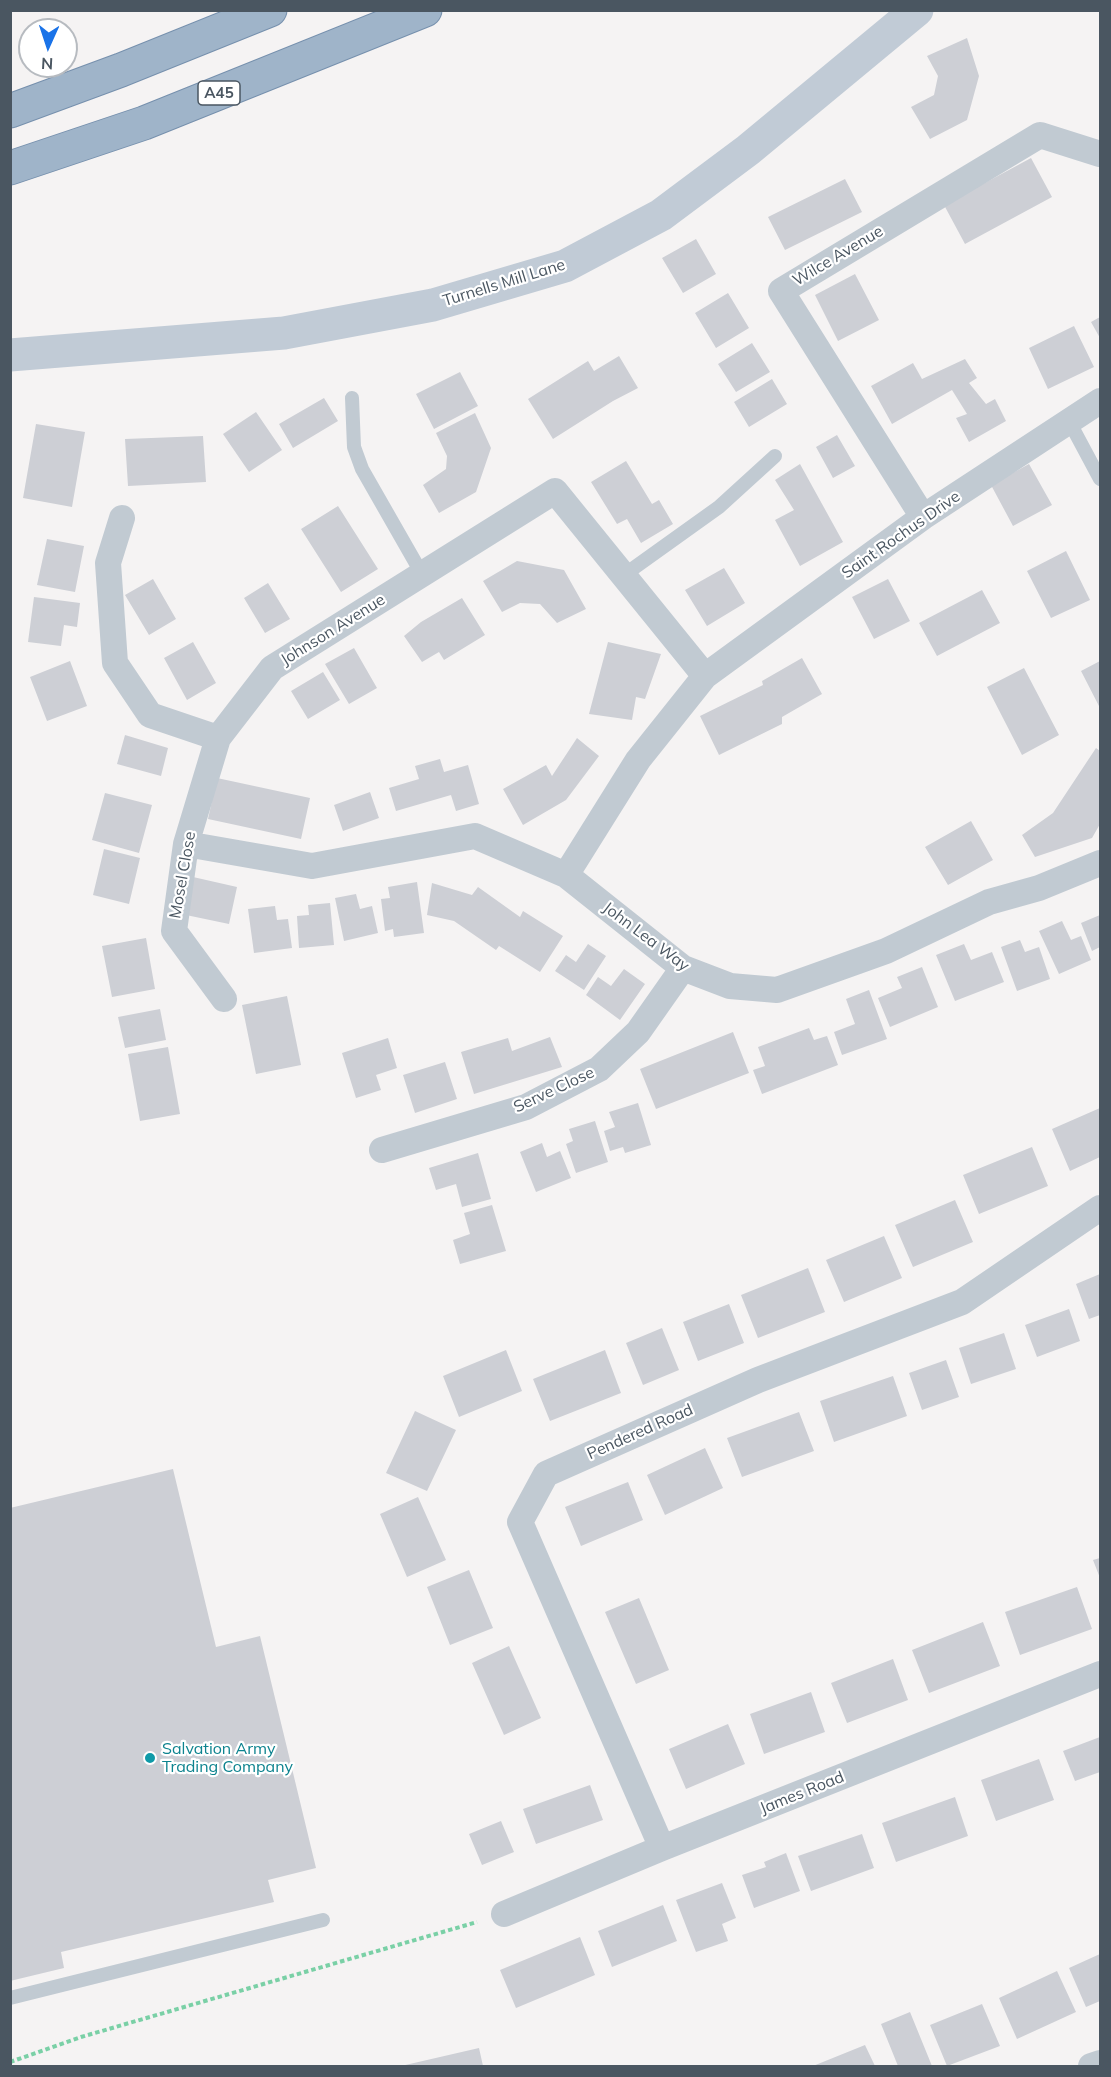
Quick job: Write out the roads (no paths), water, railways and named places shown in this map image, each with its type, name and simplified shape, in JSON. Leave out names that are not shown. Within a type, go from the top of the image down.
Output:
[{"type":"highway","points":[[10,111],[121,70],[270,10]]},
{"type":"highway","name":"A45","points":[[10,168],[144,123],[425,10]]},
{"type":"main road","name":"Turnells Mill Lane","points":[[10,355],[284,333],[433,305],[565,266],[661,215],[748,150],[917,10]]},
{"type":"street","name":"Wilce Avenue","points":[[923,518],[781,291],[1040,135],[1101,154]]},
{"type":"street","name":"Saint Rochus Drive","points":[[566,875],[638,760],[705,676],[923,518],[1101,401]]},
{"type":"street","name":"Johnson Avenue","points":[[219,738],[272,668],[555,491],[624,575]]},
{"type":"street","points":[[122,518],[108,563],[115,663],[150,715],[219,738]]},
{"type":"street","points":[[624,575],[705,676]]},
{"type":"street","name":"Mosel Close","points":[[219,738],[186,844],[174,931],[224,999]]},
{"type":"street","name":"John Lea Way","points":[[186,844],[312,866],[475,836],[566,875],[683,968],[730,986],[777,990],[886,951],[989,902],[1039,888],[1101,862]]},
{"type":"street","name":"Serve Close","points":[[382,1150],[526,1107],[599,1069],[638,1032],[683,968]]},
{"type":"street","name":"Pendered Road","points":[[662,1848],[520,1522],[546,1474],[758,1380],[962,1302],[1101,1208]]},
{"type":"street","name":"James Road","points":[[504,1914],[662,1848],[1101,1674]]},
{"type":"street","points":[[1091,2067],[1101,2063]]},
{"type":"lane","points":[[352,398],[354,447],[362,469],[422,574]]},
{"type":"lane","points":[[1069,421],[1101,479]]},
{"type":"lane","points":[[624,575],[719,507],[775,456]]},
{"type":"lane","points":[[10,1998],[323,1920]]},
{"type":"place","name":"Salvation Army Trading Company","points":[[150,1758]]}]
